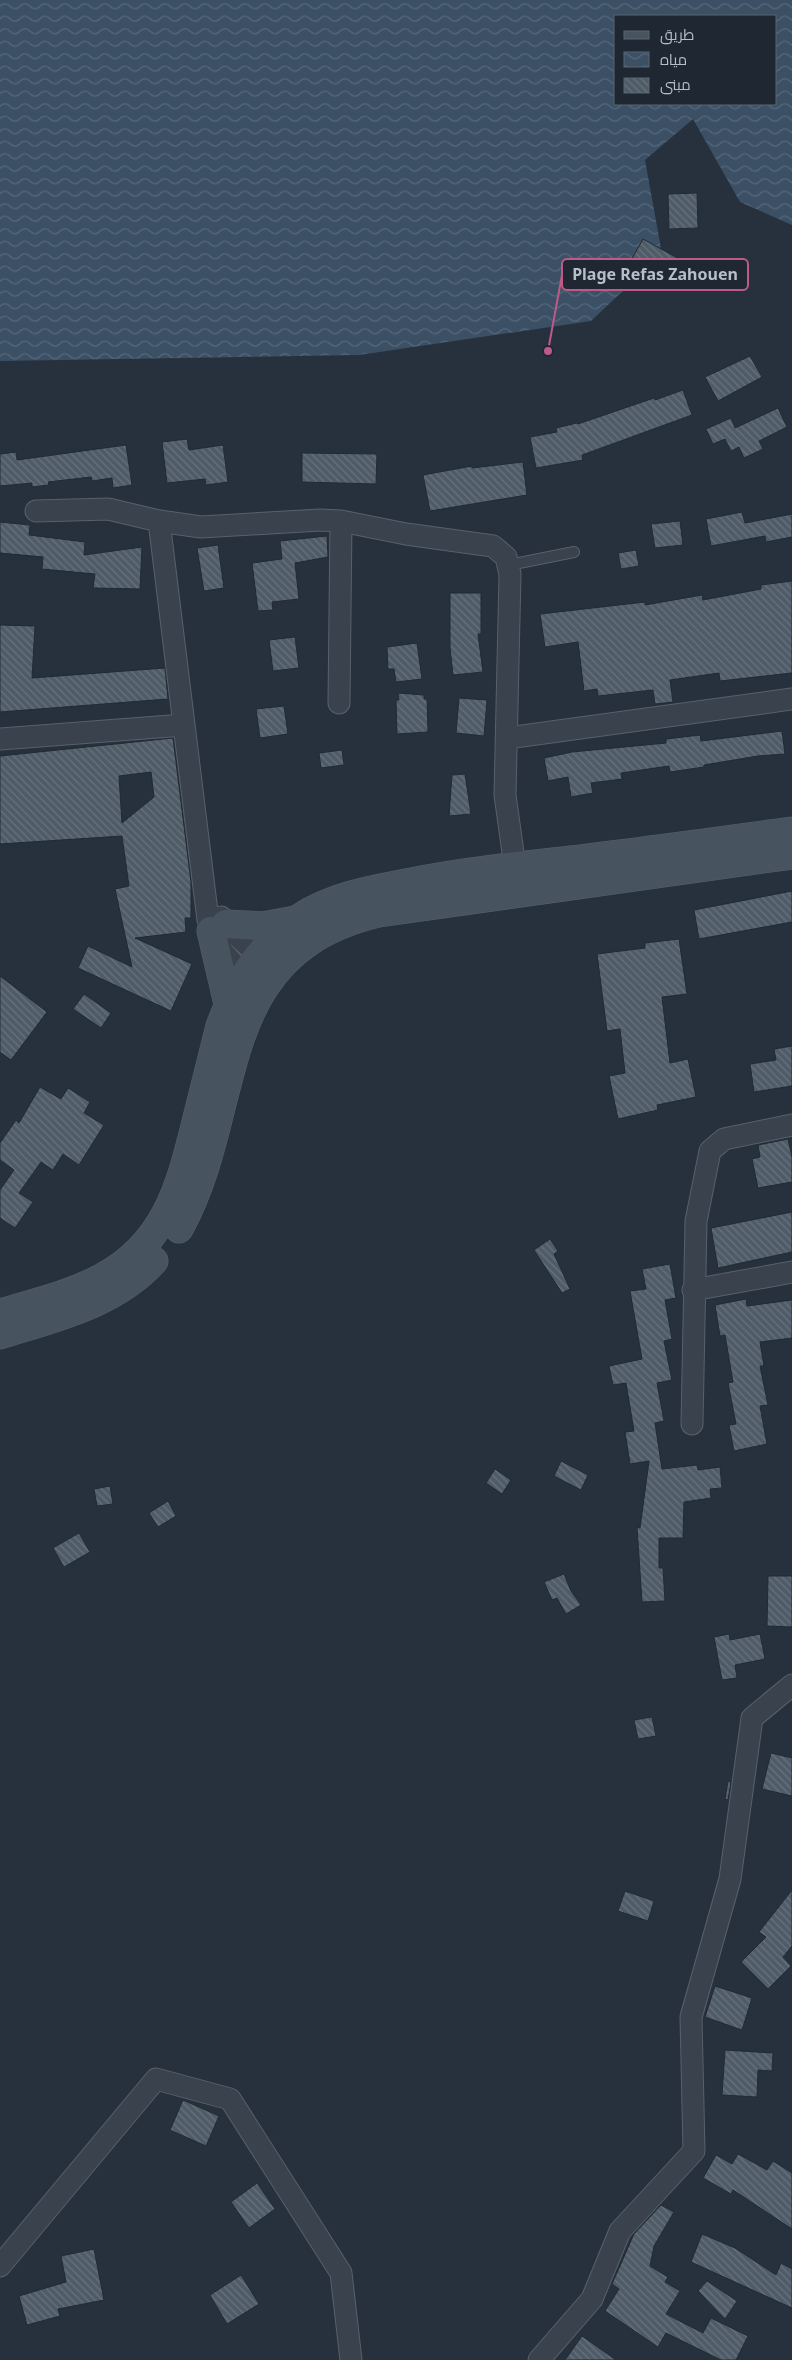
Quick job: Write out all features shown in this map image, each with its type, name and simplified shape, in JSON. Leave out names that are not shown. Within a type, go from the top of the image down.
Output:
[{"type":"main road","points":[[0,1335],[78,1309],[114,1294],[139,1276],[166,1249],[190,1210],[199,1188],[240,1036],[260,974],[278,936],[299,918],[334,900],[370,890],[515,866],[792,831]]},
{"type":"main road","points":[[0,1313],[82,1287],[102,1278],[138,1252],[165,1217],[183,1176],[220,1026],[228,1004],[260,974],[318,936],[337,926],[379,913],[792,856]]},
{"type":"main road","points":[[228,1004],[218,927],[263,926],[299,918]]},
{"type":"street","points":[[36,511],[108,509],[159,521],[201,526],[320,520],[341,521],[442,540],[485,544],[500,550],[509,565],[505,795],[515,866]]},
{"type":"street","points":[[159,521],[203,892],[218,927],[260,974]]},
{"type":"street","points":[[339,703],[341,521]]},
{"type":"street","points":[[507,738],[792,699]]},
{"type":"street","points":[[0,739],[184,725]]},
{"type":"street","points":[[692,1424],[693,1290],[696,1221],[710,1151],[724,1139],[792,1125]]},
{"type":"street","points":[[693,1290],[792,1272]]},
{"type":"street","points":[[539,2360],[592,2299],[620,2231],[694,2151],[690,2017],[730,1879],[752,1718],[792,1685]]},
{"type":"street","points":[[0,2266],[156,2079],[230,2099],[341,2273],[351,2360]]},
{"type":"lane","points":[[509,565],[574,552]]},
{"type":"water","points":[[0,0],[792,0],[792,225],[740,202],[693,119],[645,160],[662,254],[591,321],[359,355],[0,361]]},
{"type":"building","points":[[697,193],[698,228],[669,229],[668,194]]},
{"type":"building","points":[[643,239],[683,261],[669,287],[629,264]]},
{"type":"building","points":[[750,356],[762,377],[718,401],[705,377]]},
{"type":"building","points":[[683,390],[692,415],[582,455],[583,460],[536,468],[530,437],[557,432],[556,428],[578,424]]},
{"type":"building","points":[[778,408],[787,427],[759,441],[763,449],[744,458],[739,447],[731,451],[725,439],[713,444],[706,429],[731,418],[735,428]]},
{"type":"building","points":[[187,439],[189,450],[223,445],[228,482],[206,485],[205,479],[167,483],[162,442]]},
{"type":"building","points":[[126,445],[132,485],[113,488],[112,478],[92,481],[91,477],[48,482],[49,485],[32,487],[32,483],[0,486],[0,454],[16,452],[17,460]]},
{"type":"building","points":[[302,453],[377,454],[376,484],[302,482]]},
{"type":"building","points":[[523,462],[527,495],[430,511],[423,475],[472,466],[472,468]]},
{"type":"building","points":[[742,512],[745,523],[792,514],[792,537],[766,542],[765,536],[711,546],[706,519]]},
{"type":"building","points":[[680,521],[683,545],[655,548],[651,524]]},
{"type":"building","points":[[0,522],[30,525],[29,535],[85,542],[84,555],[142,547],[140,589],[93,588],[95,574],[42,569],[43,557],[0,553]]},
{"type":"building","points":[[327,536],[328,557],[295,563],[299,599],[272,602],[273,610],[258,611],[252,563],[282,559],[280,541]]},
{"type":"building","points":[[218,545],[224,588],[204,591],[197,548]]},
{"type":"building","points":[[636,550],[639,566],[621,569],[618,553]]},
{"type":"building","points":[[792,581],[792,673],[720,681],[719,673],[670,680],[673,702],[655,704],[653,690],[598,696],[597,689],[584,691],[578,642],[545,647],[540,614],[645,602],[645,605],[702,595],[703,600],[761,589],[761,585]]},
{"type":"building","points":[[450,593],[481,593],[481,634],[478,634],[483,672],[453,675],[450,648]]},
{"type":"building","points":[[0,625],[35,626],[32,678],[165,668],[168,699],[0,712]]},
{"type":"building","points":[[295,637],[299,668],[273,671],[269,640]]},
{"type":"building","points":[[417,643],[422,679],[396,682],[394,669],[388,669],[387,647]]},
{"type":"building","points":[[398,693],[424,695],[424,699],[427,699],[428,732],[397,734],[396,700],[399,700]]},
{"type":"building","points":[[459,698],[487,700],[484,736],[456,733]]},
{"type":"building","points":[[284,706],[288,734],[260,738],[256,709]]},
{"type":"building","points":[[782,731],[785,754],[758,756],[670,772],[669,766],[621,773],[622,779],[591,783],[593,793],[571,797],[568,777],[548,781],[544,758],[572,752],[666,743],[666,739],[700,735],[701,741]]},
{"type":"building","points":[[173,738],[191,882],[191,918],[185,918],[186,932],[135,938],[192,964],[171,1011],[78,968],[88,946],[132,967],[115,889],[129,886],[122,836],[0,844],[0,756]],"holes":[[[151,772],[154,797],[122,823],[119,776]]]},
{"type":"building","points":[[342,750],[344,765],[321,768],[319,753]]},
{"type":"building","points":[[465,774],[471,814],[449,816],[452,775]]},
{"type":"building","points":[[792,891],[792,922],[699,939],[694,910]]},
{"type":"building","points":[[679,939],[687,994],[662,997],[670,1063],[688,1059],[696,1097],[657,1105],[658,1110],[618,1119],[609,1076],[625,1073],[620,1029],[607,1031],[597,954],[645,948],[645,943]]},
{"type":"building","points":[[0,976],[47,1012],[11,1060],[0,1052]]},
{"type":"building","points":[[84,994],[111,1013],[101,1028],[73,1009]]},
{"type":"building","points":[[792,1046],[792,1086],[754,1092],[750,1064],[776,1060],[774,1049]]},
{"type":"building","points":[[40,1087],[61,1099],[68,1088],[90,1102],[84,1113],[104,1125],[79,1165],[63,1154],[53,1170],[41,1162],[19,1193],[33,1202],[15,1228],[0,1218],[0,1190],[14,1170],[0,1160],[0,1143],[16,1120],[19,1123]]},
{"type":"building","points":[[788,1139],[792,1157],[792,1182],[758,1188],[752,1159],[760,1157],[758,1145]]},
{"type":"building","points":[[792,1212],[792,1252],[718,1268],[711,1228]]},
{"type":"building","points":[[550,1239],[558,1251],[554,1254],[570,1289],[562,1293],[534,1250]]},
{"type":"building","points":[[670,1264],[676,1298],[665,1300],[672,1339],[664,1341],[672,1380],[657,1383],[664,1421],[655,1423],[662,1469],[697,1465],[698,1470],[720,1467],[722,1488],[710,1489],[711,1498],[684,1502],[683,1538],[659,1538],[659,1568],[663,1568],[665,1601],[642,1602],[637,1527],[640,1528],[649,1461],[630,1464],[625,1432],[634,1431],[626,1383],[613,1385],[609,1366],[642,1359],[630,1291],[646,1289],[642,1269]]},
{"type":"building","points":[[746,1299],[747,1306],[792,1300],[792,1338],[760,1342],[764,1366],[760,1366],[768,1405],[760,1406],[767,1444],[734,1451],[729,1425],[736,1424],[728,1383],[733,1382],[725,1335],[720,1336],[715,1305]]},
{"type":"building","points":[[561,1461],[588,1475],[581,1490],[554,1476]]},
{"type":"building","points":[[495,1469],[511,1480],[502,1494],[486,1483]]},
{"type":"building","points":[[110,1486],[113,1504],[97,1506],[94,1489]]},
{"type":"building","points":[[168,1501],[176,1516],[158,1527],[149,1513]]},
{"type":"building","points":[[79,1533],[90,1552],[64,1567],[53,1548]]},
{"type":"building","points":[[564,1574],[571,1591],[581,1605],[566,1614],[557,1598],[552,1600],[544,1582]]},
{"type":"building","points":[[768,1576],[792,1576],[792,1627],[767,1626]]},
{"type":"building","points":[[729,1634],[730,1640],[760,1634],[765,1659],[735,1665],[737,1678],[722,1680],[714,1637]]},
{"type":"building","points":[[652,1717],[656,1736],[638,1739],[634,1720]]},
{"type":"building","points":[[771,1753],[792,1758],[792,1796],[762,1789]]},
{"type":"building","points":[[728,1781],[731,1782],[728,1800],[725,1799]]},
{"type":"building","points":[[792,1890],[792,1946],[783,1957],[791,1966],[768,1989],[741,1962],[766,1937],[759,1932]]},
{"type":"building","points":[[625,1891],[654,1901],[648,1921],[618,1911]]},
{"type":"building","points":[[715,1986],[752,1998],[742,2030],[705,2017]]},
{"type":"building","points":[[725,2050],[773,2053],[772,2071],[758,2070],[757,2097],[722,2095]]},
{"type":"building","points":[[183,2100],[219,2116],[206,2146],[170,2130]]},
{"type":"building","points":[[738,2154],[767,2170],[773,2161],[792,2173],[792,2229],[733,2190],[731,2194],[703,2178],[716,2155],[732,2164]]},
{"type":"building","points":[[257,2183],[275,2209],[249,2228],[231,2202]]},
{"type":"building","points":[[661,2205],[674,2212],[654,2246],[650,2266],[668,2277],[665,2282],[680,2291],[666,2314],[703,2333],[711,2318],[748,2336],[736,2360],[721,2360],[666,2333],[658,2347],[605,2311],[619,2289],[612,2284],[634,2234]]},
{"type":"building","points":[[702,2234],[735,2248],[776,2275],[781,2263],[792,2269],[792,2308],[691,2262]]},
{"type":"building","points":[[94,2249],[104,2300],[58,2309],[60,2316],[27,2325],[19,2296],[66,2282],[61,2256]]},
{"type":"building","points":[[241,2275],[259,2304],[227,2324],[210,2295]]},
{"type":"building","points":[[707,2281],[737,2301],[725,2319],[698,2291]]},
{"type":"building","points":[[582,2336],[616,2360],[565,2360]]},
{"type":"place","name":"Plage Refas Zahouen","points":[[548,351]]}]
